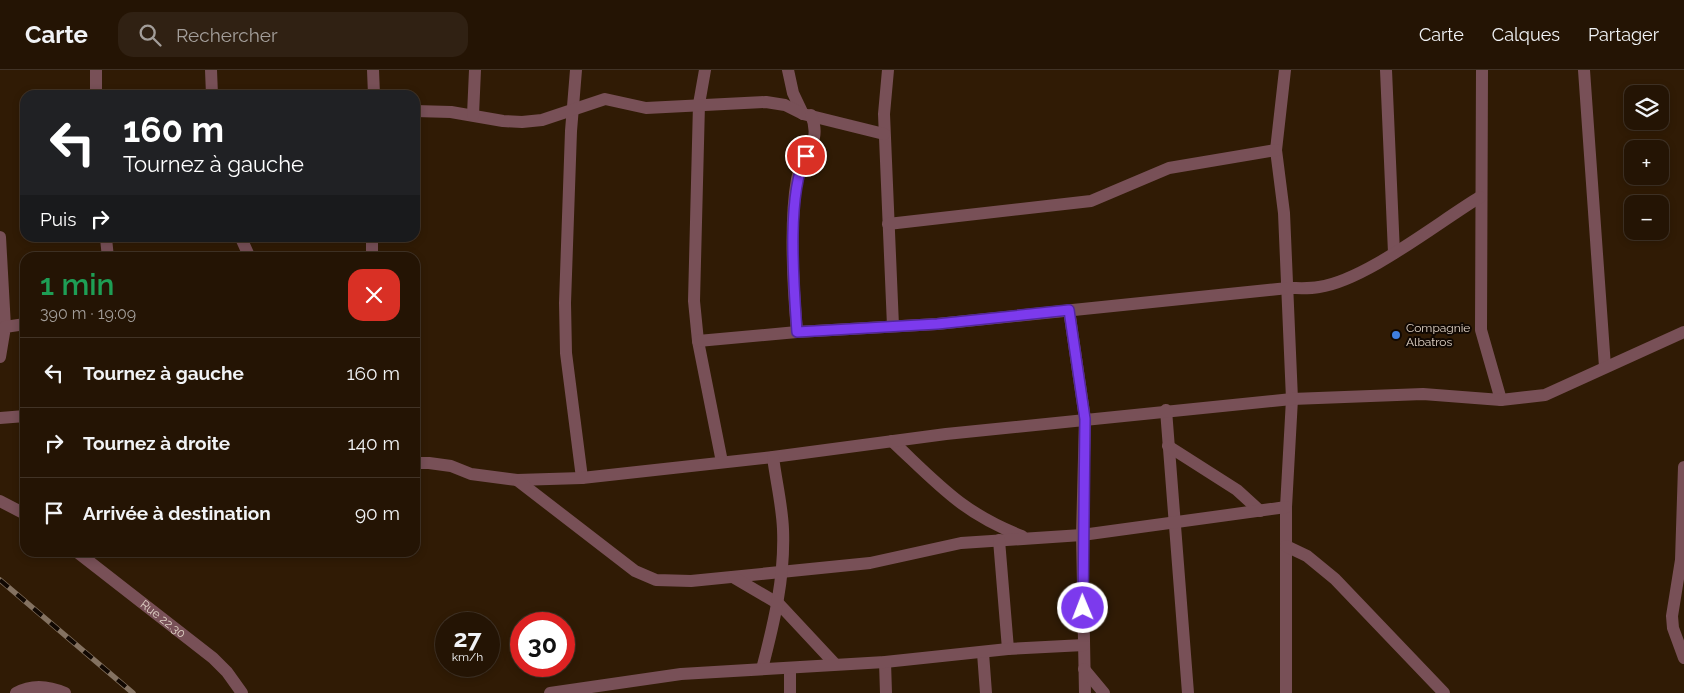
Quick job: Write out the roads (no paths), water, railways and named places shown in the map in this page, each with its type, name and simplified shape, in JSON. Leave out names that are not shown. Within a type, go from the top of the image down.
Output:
[{"type":"street","points":[[96,70],[96,90]]},
{"type":"street","points":[[211,70],[212,90]]},
{"type":"street","points":[[373,70],[374,90]]},
{"type":"street","points":[[473,115],[475,70]]},
{"type":"street","points":[[576,70],[566,293],[566,353],[582,478]]},
{"type":"street","points":[[705,70],[699,104],[694,301],[698,341],[722,462]]},
{"type":"street","points":[[788,70],[793,93],[816,126],[816,134],[799,170],[796,197],[794,288],[797,332]]},
{"type":"street","points":[[888,70],[884,134],[894,326]]},
{"type":"street","points":[[1285,70],[1276,150],[1284,212],[1292,399],[1286,507],[1286,693]]},
{"type":"street","points":[[1386,70],[1394,253]]},
{"type":"street","points":[[1482,70],[1480,197],[1482,268],[1479,299],[1480,330],[1501,400]]},
{"type":"street","points":[[1584,70],[1605,367]]},
{"type":"street","points":[[420,111],[473,115],[503,121],[522,122],[542,120],[605,99],[646,108],[699,104],[775,103],[807,114],[884,134]]},
{"type":"street","points":[[888,224],[1091,201],[1169,168],[1276,150]]},
{"type":"street","points":[[698,341],[894,326],[1288,288],[1319,287],[1341,280],[1394,253],[1480,197]]},
{"type":"street","points":[[0,237],[5,327],[0,357]]},
{"type":"street","points":[[1069,310],[1085,419],[1082,535],[1085,693]]},
{"type":"street","points":[[5,327],[20,325]]},
{"type":"street","points":[[420,463],[451,466],[471,474],[517,480],[582,478],[1085,419],[1292,399],[1423,394],[1501,400],[1545,395],[1684,332]]},
{"type":"street","points":[[1166,410],[1188,693]]},
{"type":"street","points":[[0,418],[20,416]]},
{"type":"street","points":[[892,441],[961,505],[994,525],[1025,537]]},
{"type":"street","points":[[1168,446],[1237,490],[1260,510]]},
{"type":"street","points":[[762,669],[779,604],[781,571],[783,527],[773,457]]},
{"type":"street","points":[[1684,467],[1681,560],[1672,616],[1673,628],[1684,658]]},
{"type":"street","points":[[517,480],[635,571],[656,580],[691,581],[870,563],[940,546],[1025,537],[1082,535],[1286,507]]},
{"type":"street","points":[[4,502],[20,501]]},
{"type":"street","points":[[4,502],[20,511]]},
{"type":"street","points":[[999,540],[1008,650]]},
{"type":"street","points":[[1286,546],[1307,556],[1335,580],[1444,693]]},
{"type":"street","name":"Rue 22.30","points":[[83,557],[213,658],[227,672],[242,693]]},
{"type":"street","points":[[733,577],[779,604],[835,664]]},
{"type":"street","points":[[550,693],[681,674],[790,669],[1084,645]]},
{"type":"street","points":[[983,653],[986,693]]},
{"type":"street","points":[[885,662],[886,693]]},
{"type":"street","points":[[790,669],[790,693]]},
{"type":"street","points":[[1084,669],[1104,693]]},
{"type":"street","points":[[16,693],[33,687],[49,687],[65,693]]},
{"type":"railway","points":[[0,580],[133,693]]},
{"type":"place","name":"Compagnie Albatros","points":[[1396,335]]}]
